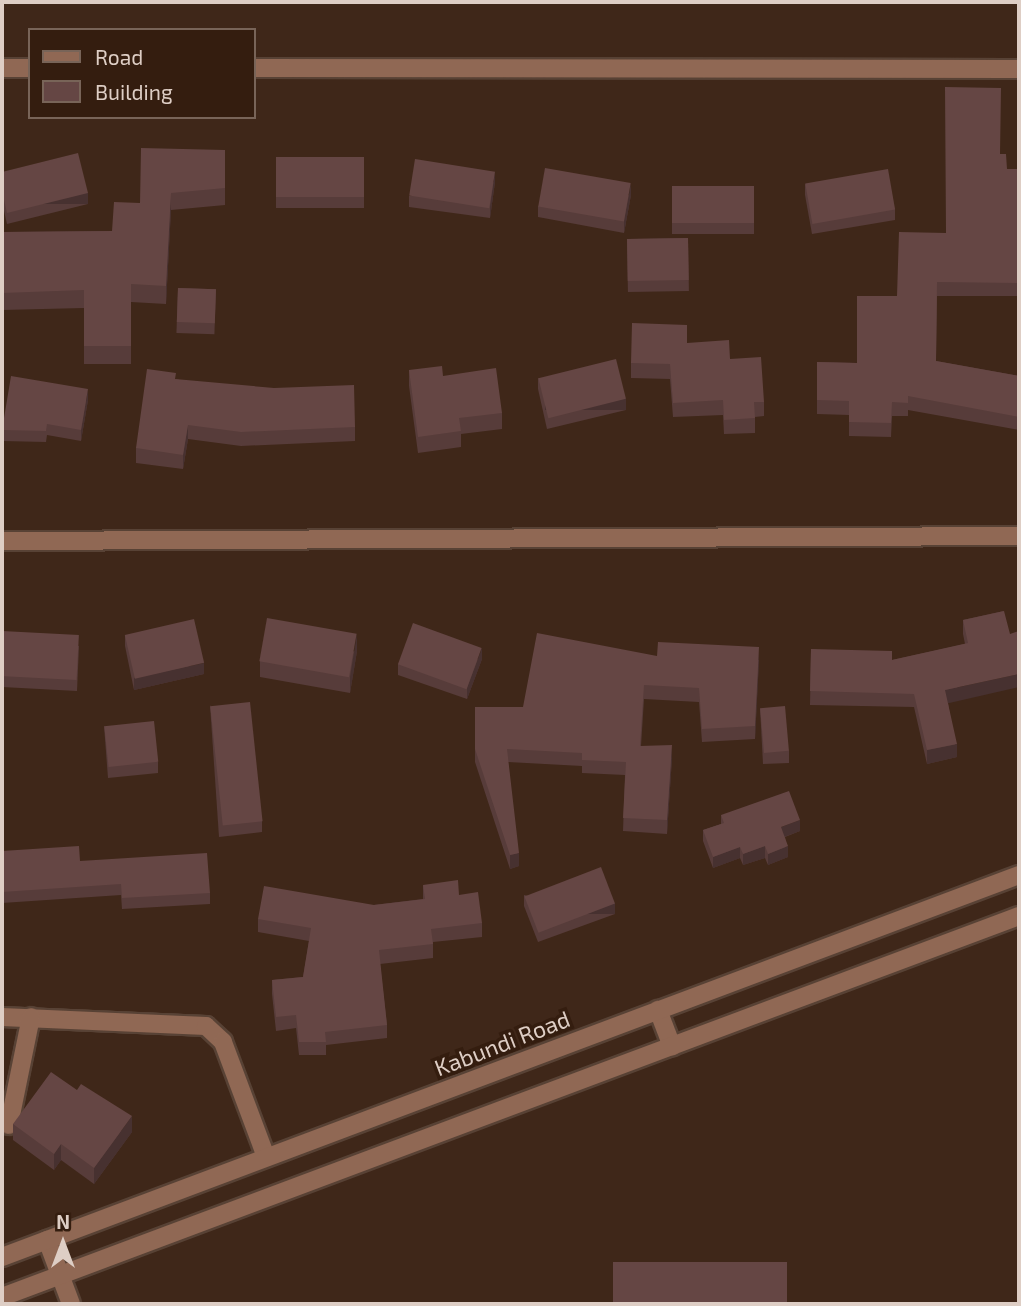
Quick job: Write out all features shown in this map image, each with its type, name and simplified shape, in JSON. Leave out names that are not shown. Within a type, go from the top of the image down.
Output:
[{"type":"street","points":[[2,68],[28,68]]},
{"type":"street","points":[[256,68],[1019,69]]},
{"type":"street","points":[[2,541],[1019,536]]},
{"type":"street","name":"Kabundi Road","points":[[2,1257],[1019,875]]},
{"type":"street","points":[[2,1297],[1019,916]]},
{"type":"street","points":[[658,1010],[672,1046]]},
{"type":"street","points":[[2,1017],[206,1026],[223,1042],[267,1157]]},
{"type":"street","points":[[9,1125],[31,1017]]},
{"type":"street","points":[[47,1240],[71,1304]]},
{"type":"building","points":[[945,87],[1001,88],[1000,154],[1006,154],[1007,169],[1019,169],[1019,283],[937,282],[936,361],[1019,376],[1019,417],[908,396],[908,403],[892,402],[891,423],[849,422],[849,401],[817,400],[817,362],[857,363],[857,296],[897,296],[899,232],[946,233]]},
{"type":"building","points":[[141,148],[225,150],[225,188],[171,193],[166,286],[131,284],[131,346],[84,346],[84,290],[2,293],[2,232],[112,231],[114,202],[140,203]]},
{"type":"building","points":[[78,153],[88,193],[7,213],[2,191],[2,172]]},
{"type":"building","points":[[276,157],[364,157],[364,197],[276,197]]},
{"type":"building","points":[[415,159],[495,172],[489,208],[409,196]]},
{"type":"building","points":[[545,168],[631,183],[624,222],[538,206]]},
{"type":"building","points":[[888,169],[895,209],[812,224],[805,184]]},
{"type":"building","points":[[672,186],[754,186],[754,223],[672,223]]},
{"type":"building","points":[[688,238],[689,280],[628,281],[627,239]]},
{"type":"building","points":[[178,288],[216,289],[215,323],[177,322]]},
{"type":"building","points":[[632,323],[687,325],[687,343],[729,340],[730,359],[761,357],[764,402],[754,402],[755,418],[724,420],[723,400],[673,403],[670,364],[631,363]]},
{"type":"building","points":[[616,359],[626,399],[548,418],[538,378]]},
{"type":"building","points":[[442,366],[443,376],[496,368],[502,413],[459,418],[461,431],[418,437],[409,370]]},
{"type":"building","points":[[147,369],[176,373],[175,379],[274,388],[354,385],[355,427],[241,432],[188,425],[183,455],[136,448]]},
{"type":"building","points":[[11,376],[88,389],[81,430],[47,424],[46,431],[2,430]]},
{"type":"building","points":[[1004,611],[1010,634],[1019,631],[1019,674],[945,690],[957,744],[927,750],[914,694],[810,691],[811,649],[892,651],[892,660],[968,643],[963,620]]},
{"type":"building","points":[[267,618],[357,634],[349,677],[259,661]]},
{"type":"building","points":[[194,619],[204,663],[135,679],[125,635]]},
{"type":"building","points":[[413,623],[482,648],[467,689],[398,664]]},
{"type":"building","points":[[2,631],[79,635],[77,680],[2,676]]},
{"type":"building","points":[[537,633],[657,656],[658,642],[759,647],[755,726],[702,729],[699,688],[644,685],[640,746],[672,745],[667,820],[623,818],[626,762],[582,760],[582,753],[507,749],[519,853],[510,855],[475,749],[475,707],[523,707]]},
{"type":"building","points":[[250,702],[263,821],[223,826],[210,706]]},
{"type":"building","points":[[785,706],[789,751],[764,753],[760,708]]},
{"type":"building","points":[[154,721],[158,762],[109,767],[104,726]]},
{"type":"building","points":[[789,791],[800,820],[781,827],[788,846],[768,854],[765,846],[743,854],[740,847],[713,857],[703,830],[724,823],[721,815]]},
{"type":"building","points":[[79,846],[80,861],[207,853],[210,893],[122,898],[121,884],[2,892],[2,851]]},
{"type":"building","points":[[601,867],[615,903],[538,933],[524,896]]},
{"type":"building","points":[[458,880],[459,895],[478,892],[482,923],[431,929],[433,944],[379,950],[387,1025],[325,1032],[326,1042],[299,1042],[296,1015],[276,1017],[272,980],[303,977],[311,928],[258,919],[264,886],[374,905],[425,899],[423,885]]},
{"type":"building","points":[[51,1072],[77,1090],[81,1084],[132,1116],[94,1168],[61,1144],[54,1154],[13,1124]]},
{"type":"building","points":[[613,1262],[787,1262],[787,1304],[613,1304]]}]
